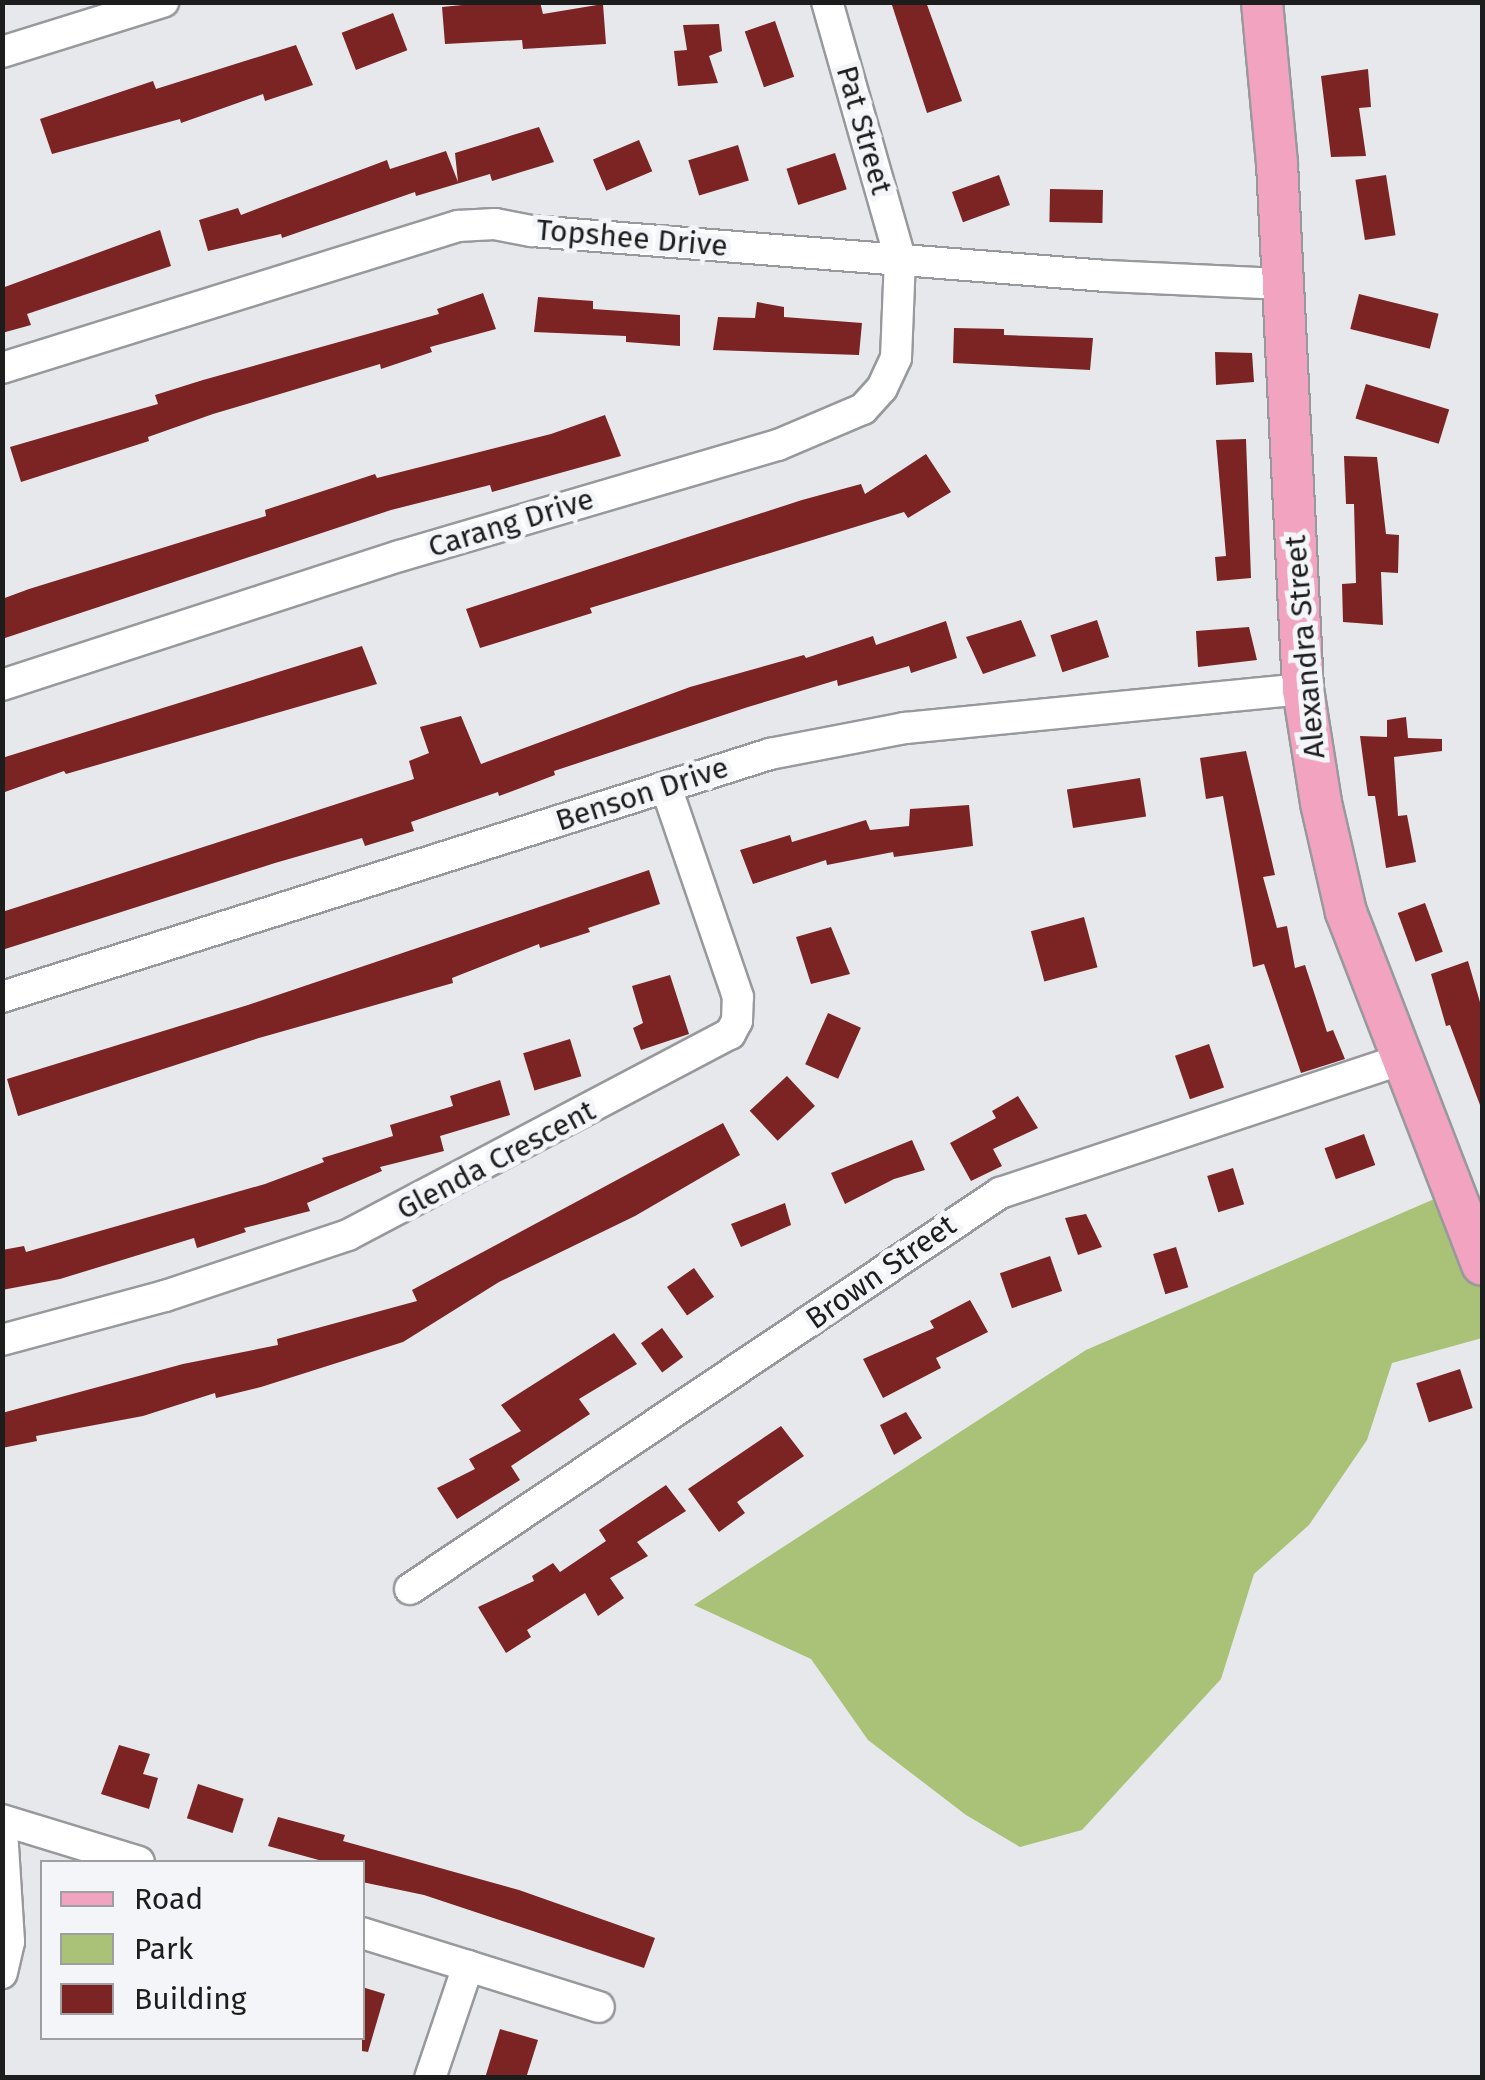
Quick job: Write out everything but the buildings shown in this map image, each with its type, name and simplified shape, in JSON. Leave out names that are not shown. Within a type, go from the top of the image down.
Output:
[{"type":"main road","name":"Alexandra Street","points":[[1262,2],[1277,163],[1303,689],[1322,803],[1346,912],[1482,1265]]},
{"type":"street","points":[[2,52],[163,2]]},
{"type":"street","name":"Pat Street","points":[[827,2],[900,258]]},
{"type":"street","name":"Topshee Drive","points":[[2,368],[458,226],[496,224],[532,231],[1106,276],[1282,284]]},
{"type":"street","name":"Carang Drive","points":[[2,685],[400,556],[778,445],[855,416],[882,388],[896,358],[900,258]]},
{"type":"street","name":"Benson Drive","points":[[2,997],[757,758],[905,728],[1303,689]]},
{"type":"street","name":"Glenda Crescent","points":[[2,1340],[152,1300],[348,1235],[730,1034],[737,1022],[738,997],[666,787]]},
{"type":"street","name":"Brown Street","points":[[410,1589],[1000,1193],[1403,1059]]},
{"type":"street","points":[[2,1820],[132,1860]]},
{"type":"street","points":[[2,1830],[9,1942],[2,1973]]},
{"type":"street","points":[[365,1933],[599,2007]]},
{"type":"street","points":[[430,2078],[468,1966]]},
{"type":"green space","points":[[1455,1190],[1482,1255],[1482,1338],[1392,1363],[1367,1440],[1309,1525],[1254,1574],[1221,1679],[1082,1830],[1020,1847],[966,1815],[868,1740],[811,1659],[694,1605],[1086,1350]]}]
